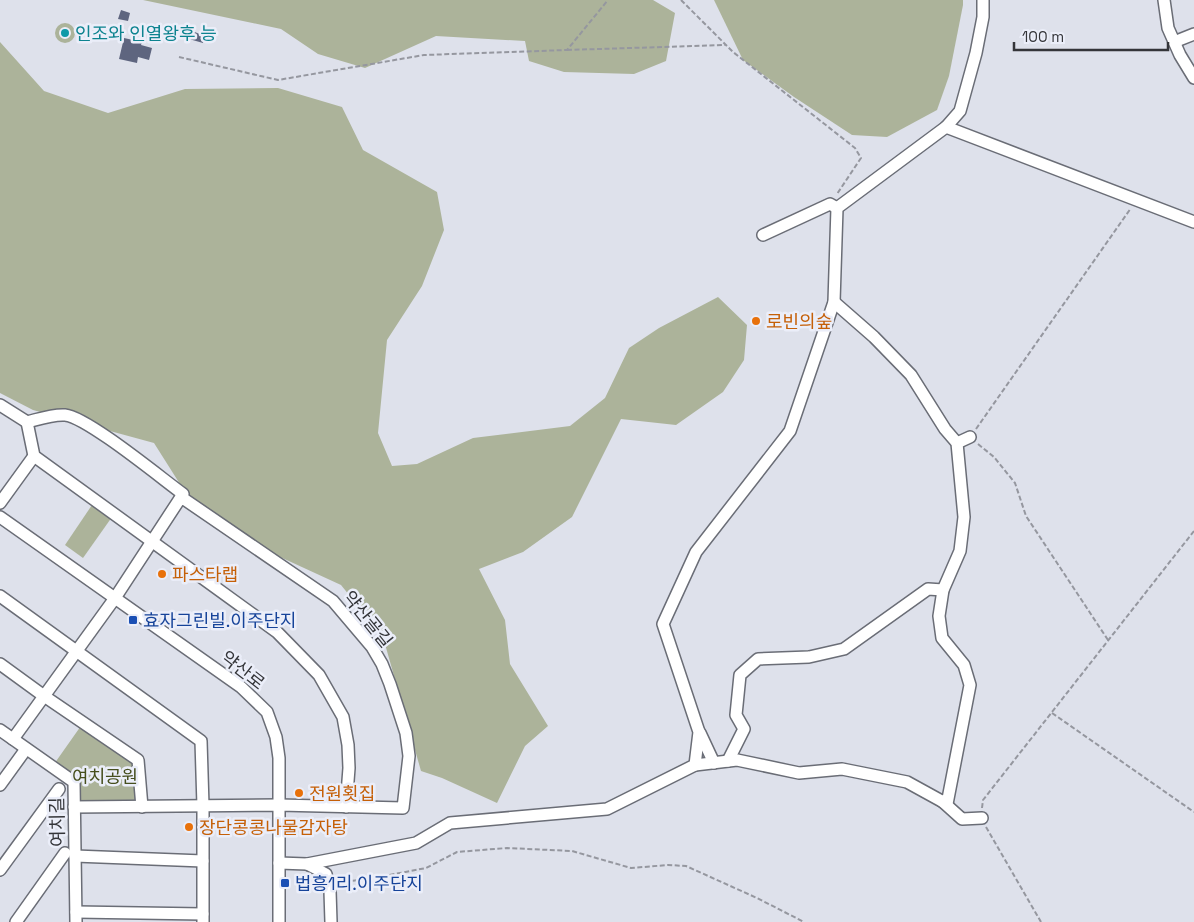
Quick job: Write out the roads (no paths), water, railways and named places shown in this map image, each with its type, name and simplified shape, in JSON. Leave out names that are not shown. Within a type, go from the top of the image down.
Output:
[{"type":"street","points":[[763,235],[833,206],[946,127],[960,111],[978,44],[983,17],[983,0]]},
{"type":"street","points":[[1164,0],[1168,28],[1194,78]]},
{"type":"street","points":[[1174,42],[1194,34]]},
{"type":"street","points":[[946,127],[1194,222]]},
{"type":"street","points":[[714,762],[699,732],[663,624],[696,552],[790,432],[834,302],[833,206]]},
{"type":"street","points":[[279,864],[306,864],[416,843],[450,824],[607,809],[695,765],[714,762],[737,760],[799,773],[842,769],[907,782],[947,804],[970,685],[964,665],[942,638],[939,616],[943,590],[960,550],[964,517],[957,443],[944,429],[911,375],[874,337],[834,302]]},
{"type":"street","points":[[0,405],[27,422],[34,456],[277,632],[319,675],[343,717],[348,745],[349,768],[346,807]]},
{"type":"street","name":"약산골길","points":[[27,422],[67,415],[91,426],[183,494],[181,498],[333,602],[372,648],[382,664],[399,708],[406,733],[409,756],[403,808],[279,805],[74,807]]},
{"type":"street","points":[[957,443],[970,437]]},
{"type":"street","points":[[0,503],[34,456]]},
{"type":"street","points":[[13,740],[116,598],[181,498]]},
{"type":"street","name":"약산로","points":[[0,517],[241,687],[267,712],[276,737],[279,758],[279,922]]},
{"type":"street","points":[[728,761],[744,729],[736,715],[740,675],[758,659],[809,657],[844,649],[928,589],[943,590]]},
{"type":"street","points":[[0,596],[201,741],[203,918],[76,917]]},
{"type":"street","points":[[0,664],[138,760],[142,807]]},
{"type":"street","name":"여치길","points":[[0,730],[74,782],[70,855],[76,917]]},
{"type":"street","points":[[695,765],[699,732]]},
{"type":"street","points":[[0,784],[26,749]]},
{"type":"street","points":[[0,870],[59,789]]},
{"type":"street","points":[[942,801],[962,819],[982,818]]},
{"type":"street","points":[[16,922],[70,855],[203,861]]},
{"type":"street","points":[[306,864],[326,874],[330,891],[331,922]]},
{"type":"place","name":"인조와 인열왕후 능","points":[[65,33]]},
{"type":"place","name":"로빈의숲","points":[[756,321]]},
{"type":"place","name":"파스타랩","points":[[162,574]]},
{"type":"place","name":"효자그린빌.이주단지","points":[[133,620]]},
{"type":"place","name":"전원횟집","points":[[299,793]]},
{"type":"place","name":"장단콩콩나물감자탕","points":[[189,827]]},
{"type":"place","name":"법흥1리.이주단지","points":[[285,883]]},
{"type":"park label","name":"여치공원","points":[[105,776]]}]
